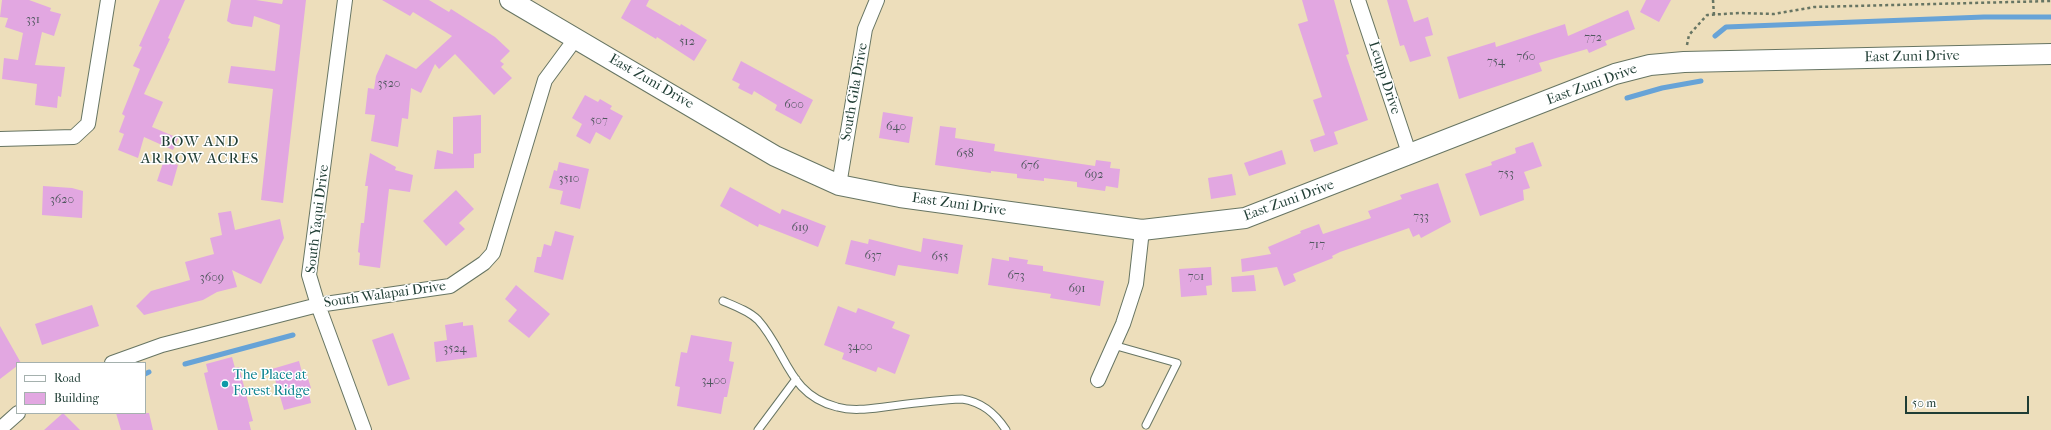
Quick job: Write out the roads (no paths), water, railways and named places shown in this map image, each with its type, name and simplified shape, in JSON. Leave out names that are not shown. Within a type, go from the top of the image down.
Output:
[{"type":"street","points":[[0,139],[74,137],[88,124],[108,0]]},
{"type":"street","name":"South Yaqui Drive","points":[[346,0],[309,275],[318,305],[364,430]]},
{"type":"street","name":"East Zuni Drive","points":[[510,0],[775,156],[838,185],[900,197],[1142,230],[1245,218],[1410,156],[1615,74],[1650,65],[1684,62],[2051,54]]},
{"type":"street","name":"South Gila Drive","points":[[838,185],[865,29],[876,0]]},
{"type":"street","name":"Leupp Drive","points":[[1358,0],[1410,156]]},
{"type":"street","name":"South Walapai Drive","points":[[115,362],[162,345],[318,305],[450,286],[484,263],[493,253],[545,80],[576,38]]},
{"type":"street","points":[[1098,380],[1136,284],[1142,230]]},
{"type":"street","points":[[0,429],[17,414]]},
{"type":"lane","points":[[723,301],[744,311],[756,319],[771,335],[786,366],[809,396],[838,408],[863,409],[962,398],[973,400],[993,413],[1006,430]]},
{"type":"lane","points":[[1113,345],[1177,363],[1146,425]]},
{"type":"lane","points":[[758,430],[796,379]]},
{"type":"waterway","points":[[1715,36],[1726,27],[1984,17],[2051,17]]},
{"type":"waterway","points":[[1627,98],[1662,88],[1701,81]]},
{"type":"waterway","points":[[185,364],[293,335]]},
{"type":"place","name":"The Place at Forest Ridge","points":[[225,384]]},
{"type":"district","name":"BOW AND ARROW ACRES","points":[[200,150]]}]
